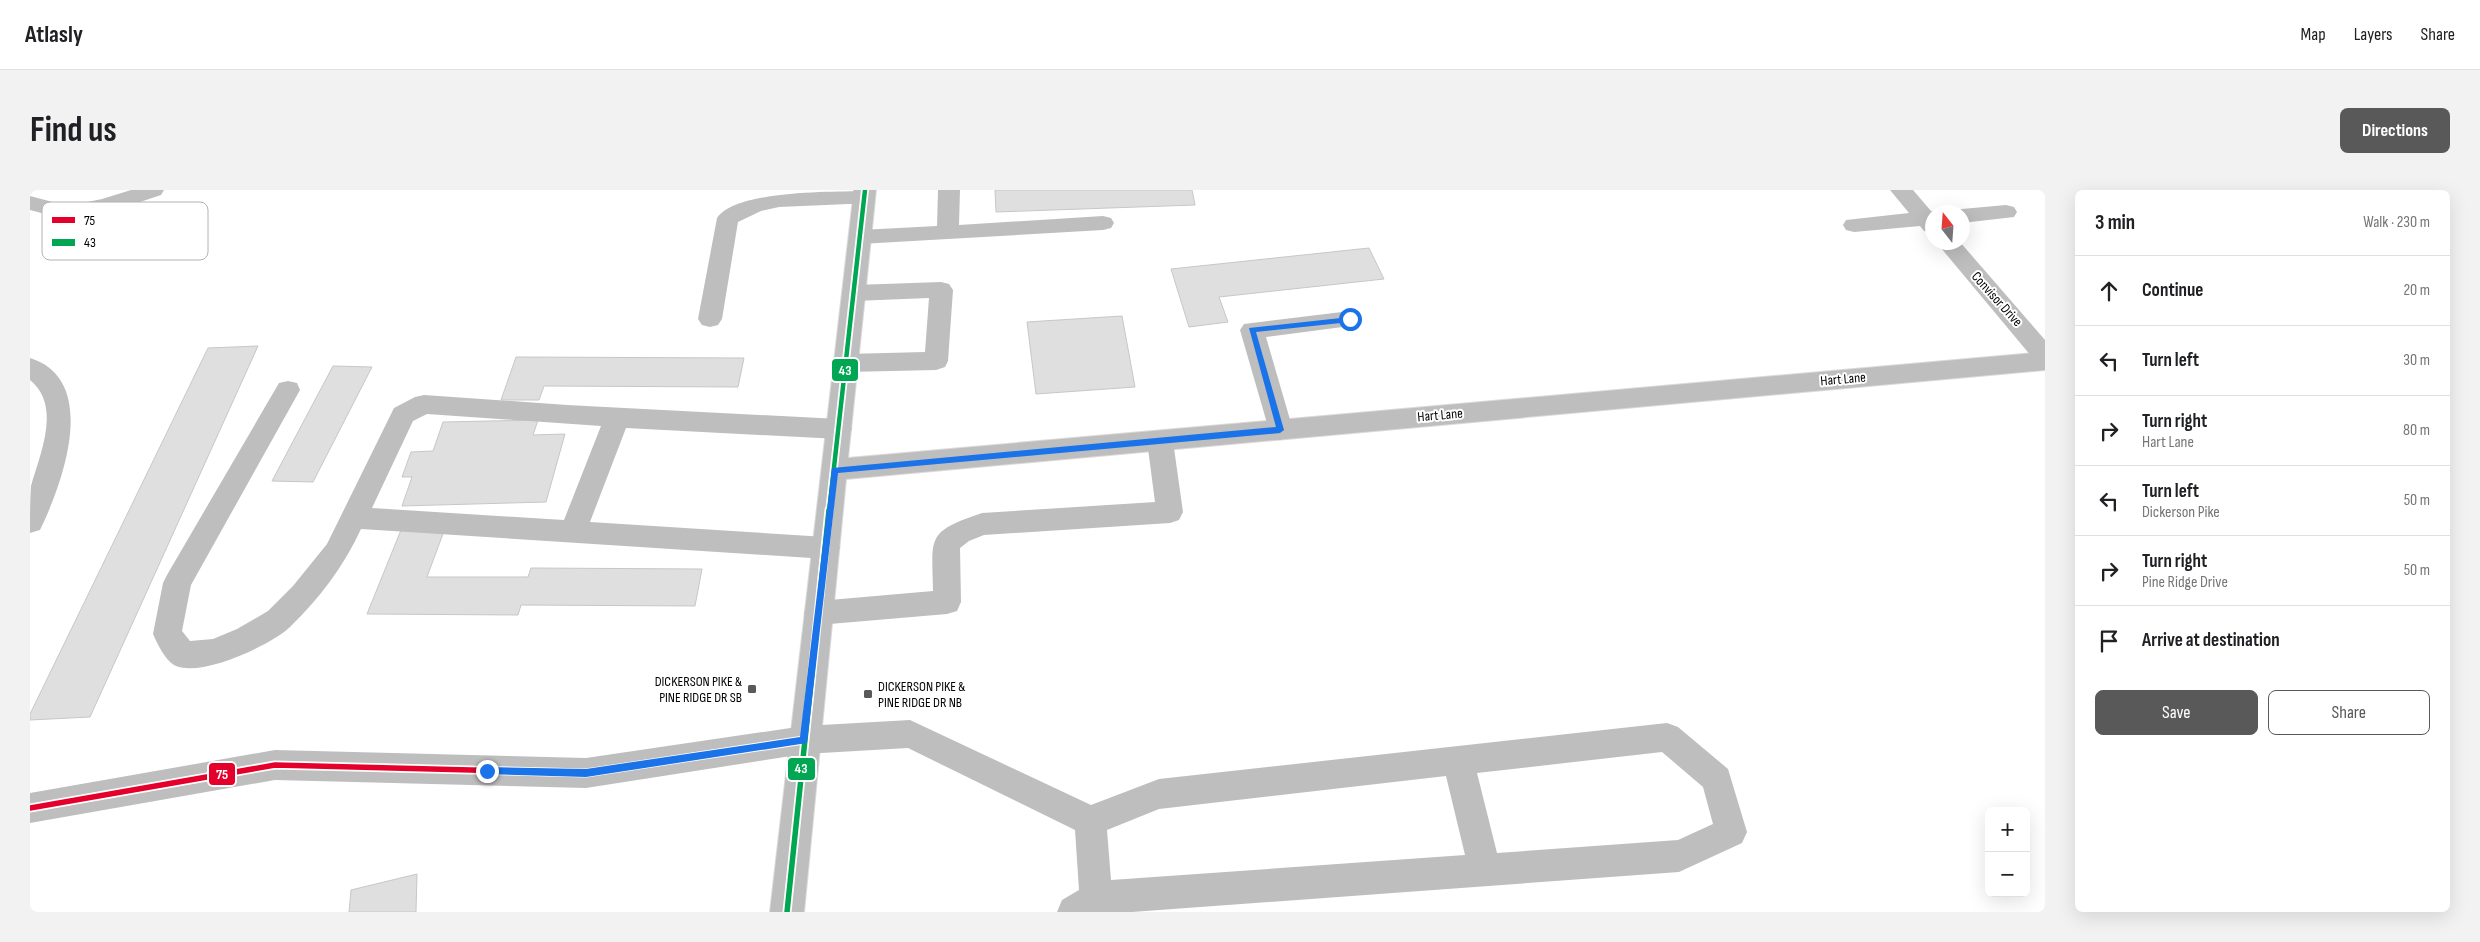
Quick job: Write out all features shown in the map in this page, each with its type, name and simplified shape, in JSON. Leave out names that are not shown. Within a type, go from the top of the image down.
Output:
[{"type":"main road","points":[[117,202],[153,190]]},
{"type":"main road","points":[[948,233],[949,190]]},
{"type":"main road","points":[[1901,190],[1925,216]]},
{"type":"main road","points":[[710,319],[728,218],[754,206],[779,200],[865,194],[804,740],[787,912]]},
{"type":"main road","points":[[1970,215],[2006,212]]},
{"type":"main road","points":[[1854,225],[1925,221]]},
{"type":"main road","points":[[860,237],[1103,223]]},
{"type":"main road","name":"Convisor Drive","points":[[1954,250],[2045,356]]},
{"type":"main road","points":[[846,362],[936,361],[941,290],[854,293]]},
{"type":"main road","points":[[1280,430],[1252,330],[1350,319]]},
{"type":"main road","name":"Hart Lane","points":[[834,470],[2045,361]]},
{"type":"main road","points":[[30,367],[36,370],[54,390],[62,419],[52,465],[30,522]]},
{"type":"main road","points":[[288,390],[177,583],[167,634],[183,655],[215,652],[278,620],[303,594],[337,552],[403,416],[424,404],[838,429]]},
{"type":"main road","points":[[573,532],[617,417]]},
{"type":"main road","points":[[818,613],[947,602],[946,544],[959,533],[982,524],[1170,512],[1160,441]]},
{"type":"main road","points":[[354,518],[826,548]]},
{"type":"main road","points":[[30,808],[275,765],[586,773],[804,740],[910,734],[1090,821],[1159,794],[1667,737],[1717,779],[1731,832],[1679,856],[1485,870],[1085,905],[1090,821]]},
{"type":"main road","points":[[1458,760],[1485,870]]},
{"type":"building","points":[[995,190],[1192,190],[1195,205],[996,212]]},
{"type":"building","points":[[1369,248],[1384,279],[1219,297],[1228,322],[1189,327],[1171,269]]},
{"type":"building","points":[[1122,316],[1135,387],[1036,394],[1027,322]]},
{"type":"building","points":[[258,346],[90,717],[30,720],[30,714],[208,348]]},
{"type":"building","points":[[516,357],[744,358],[738,387],[544,386],[539,400],[501,400]]},
{"type":"building","points":[[333,366],[372,367],[313,482],[272,481]]},
{"type":"building","points":[[538,420],[533,435],[565,434],[546,502],[402,506],[412,477],[402,477],[411,452],[433,451],[443,422]]},
{"type":"building","points":[[401,530],[444,531],[427,577],[528,577],[531,568],[702,569],[695,606],[521,605],[518,615],[367,614]]},
{"type":"building","points":[[417,874],[416,912],[349,912],[351,890]]},
{"type":"transit line","name":"43","points":[[787,912],[804,740],[865,190]]},
{"type":"transit line","name":"75","points":[[30,808],[275,765],[586,773],[804,740]]},
{"type":"place","name":"DICKERSON PIKE & PINE RIDGE DR SB","points":[[752,689]]},
{"type":"place","name":"DICKERSON PIKE & PINE RIDGE DR NB","points":[[868,694]]},
{"type":"route","points":[[487,771],[586,773],[804,740],[834,470],[1280,430],[1252,330],[1350,319]]}]
